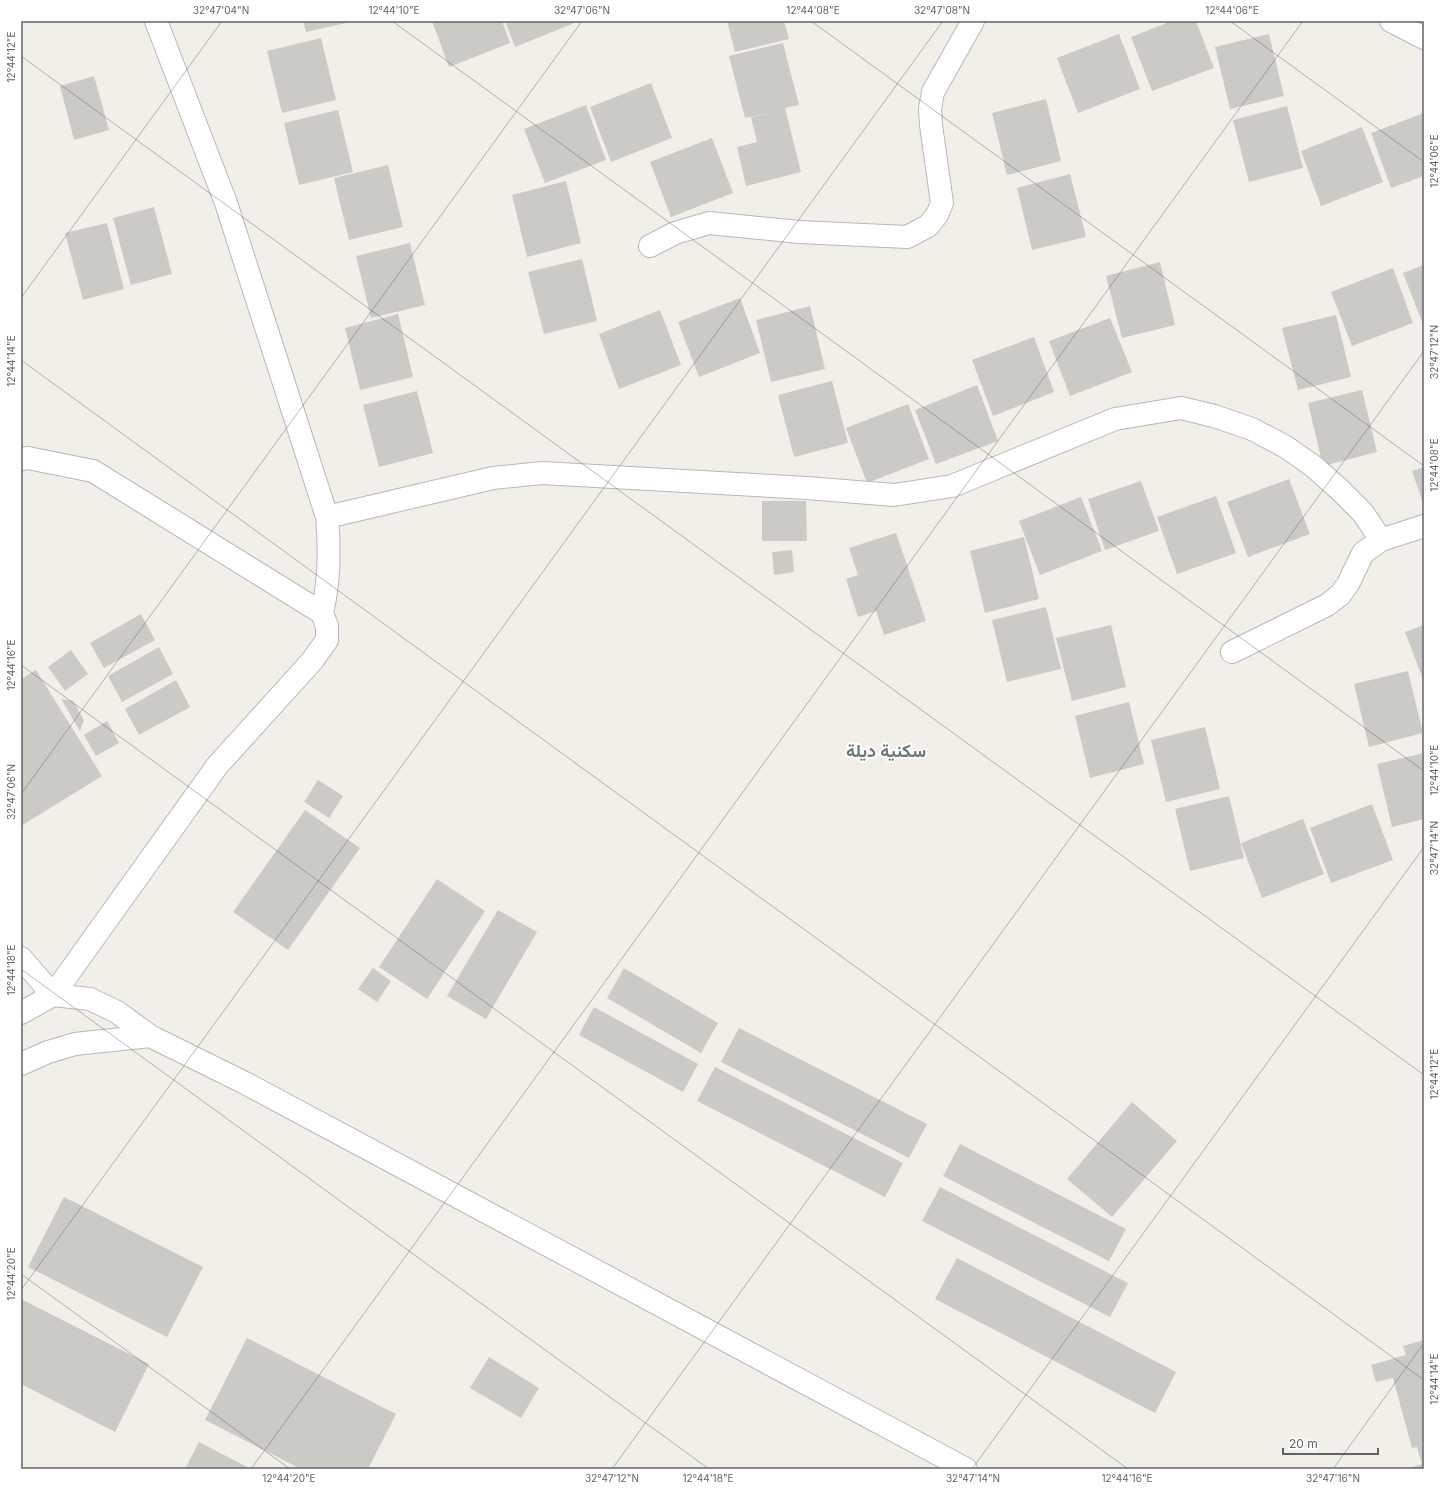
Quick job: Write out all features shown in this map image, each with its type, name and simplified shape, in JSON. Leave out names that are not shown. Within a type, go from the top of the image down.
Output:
[{"type":"street","points":[[21,1013],[53,995],[217,766],[312,661],[328,640],[327,626],[322,613],[328,589],[329,558],[327,517],[226,203],[156,21]]},
{"type":"street","points":[[1391,21],[1424,38]]},
{"type":"street","points":[[650,246],[675,233],[710,223],[799,232],[907,237],[928,226],[938,215],[942,203],[931,125],[930,109],[933,92],[970,22]]},
{"type":"street","points":[[327,517],[493,478],[542,473],[894,495],[952,486],[1115,419],[1181,408],[1214,416],[1252,429],[1286,447],[1313,466],[1340,490],[1363,513],[1382,540]]},
{"type":"street","points":[[21,459],[28,458],[93,470],[322,613]]},
{"type":"street","points":[[1232,652],[1327,605],[1340,595],[1348,584],[1363,553],[1382,540],[1424,526]]},
{"type":"street","points":[[21,958],[53,995],[90,999],[117,1012],[150,1036],[245,1083],[966,1469]]},
{"type":"street","points":[[21,1064],[48,1052],[75,1044],[150,1036]]},
{"type":"building","points":[[303,21],[350,21],[350,22],[306,32]]},
{"type":"building","points":[[432,21],[502,21],[510,43],[449,67]]},
{"type":"building","points":[[505,21],[576,21],[577,22],[515,47]]},
{"type":"building","points":[[727,21],[784,21],[789,39],[735,52]]},
{"type":"building","points":[[1172,21],[1196,21],[1214,68],[1152,91],[1131,37]]},
{"type":"building","points":[[1119,34],[1140,89],[1078,113],[1057,58]]},
{"type":"building","points":[[1269,34],[1284,96],[1230,109],[1215,47]]},
{"type":"building","points":[[321,38],[336,100],[282,113],[267,51]]},
{"type":"building","points":[[783,43],[799,105],[785,108],[801,172],[746,186],[737,147],[757,142],[751,117],[768,113],[745,118],[729,56]]},
{"type":"building","points":[[94,76],[109,130],[74,140],[60,86]]},
{"type":"building","points":[[651,83],[672,138],[611,162],[590,107]]},
{"type":"building","points":[[1046,99],[1061,161],[1007,175],[992,113]]},
{"type":"building","points":[[586,105],[606,160],[545,183],[524,129]]},
{"type":"building","points":[[1287,106],[1303,168],[1249,182],[1233,120]]},
{"type":"building","points":[[338,110],[353,172],[299,185],[284,123]]},
{"type":"building","points":[[1424,113],[1424,176],[1391,188],[1371,133]]},
{"type":"building","points":[[1362,127],[1383,182],[1321,206],[1301,151]]},
{"type":"building","points":[[712,138],[733,193],[671,217],[650,162]]},
{"type":"building","points":[[388,165],[403,227],[349,240],[334,178]]},
{"type":"building","points":[[1070,174],[1086,237],[1032,250],[1017,188]]},
{"type":"building","points":[[566,181],[581,243],[527,257],[512,195]]},
{"type":"building","points":[[154,207],[172,274],[131,285],[113,218]]},
{"type":"building","points":[[107,223],[124,289],[83,300],[65,233]]},
{"type":"building","points":[[410,243],[425,305],[371,318],[356,256]]},
{"type":"building","points":[[582,259],[597,321],[544,334],[528,272]]},
{"type":"building","points":[[1160,262],[1175,325],[1122,338],[1106,276]]},
{"type":"building","points":[[1424,265],[1424,327],[1403,273]]},
{"type":"building","points":[[1393,268],[1413,323],[1352,346],[1331,292]]},
{"type":"building","points":[[740,298],[760,353],[699,377],[678,322]]},
{"type":"building","points":[[810,306],[825,369],[771,382],[756,320]]},
{"type":"building","points":[[660,310],[681,365],[619,389],[599,334]]},
{"type":"building","points":[[398,314],[413,377],[360,390],[345,328]]},
{"type":"building","points":[[1336,315],[1351,377],[1298,390],[1282,328]]},
{"type":"building","points":[[1110,318],[1132,372],[1070,396],[1049,341]]},
{"type":"building","points":[[1034,337],[1054,392],[993,416],[972,360]]},
{"type":"building","points":[[832,381],[848,443],[794,457],[778,395]]},
{"type":"building","points":[[977,385],[998,441],[936,464],[915,410]]},
{"type":"building","points":[[1362,390],[1377,452],[1323,466],[1308,403]]},
{"type":"building","points":[[417,391],[433,453],[379,467],[363,405]]},
{"type":"building","points":[[908,404],[929,459],[867,483],[846,428]]},
{"type":"building","points":[[1424,467],[1424,506],[1412,471]]},
{"type":"building","points":[[1289,479],[1310,534],[1248,557],[1227,502]]},
{"type":"building","points":[[1141,481],[1159,531],[1105,550],[1088,499]]},
{"type":"building","points":[[1216,496],[1236,553],[1177,574],[1157,517]]},
{"type":"building","points":[[1081,497],[1102,551],[1040,575],[1019,521]]},
{"type":"building","points":[[762,501],[806,501],[807,541],[762,541]]},
{"type":"building","points":[[896,533],[926,621],[884,635],[876,611],[858,617],[846,579],[858,575],[849,548]]},
{"type":"building","points":[[1024,537],[1039,599],[985,613],[970,551]]},
{"type":"building","points":[[792,550],[794,572],[774,575],[772,552]]},
{"type":"building","points":[[1046,607],[1061,669],[1007,682],[992,620]]},
{"type":"building","points":[[141,614],[155,640],[104,668],[90,643]]},
{"type":"building","points":[[1111,625],[1126,687],[1072,701],[1056,638]]},
{"type":"building","points":[[1424,625],[1424,682],[1405,632]]},
{"type":"building","points":[[159,647],[173,674],[122,702],[108,676]]},
{"type":"building","points":[[71,650],[88,674],[65,691],[48,667]]},
{"type":"building","points":[[36,670],[102,776],[21,826],[21,679]]},
{"type":"building","points":[[1408,671],[1423,733],[1369,747],[1354,684]]},
{"type":"building","points":[[176,680],[190,707],[139,735],[125,709]]},
{"type":"building","points":[[61,699],[73,701],[84,720],[80,731]]},
{"type":"building","points":[[1129,702],[1144,764],[1090,778],[1075,716]]},
{"type":"building","points":[[107,721],[119,743],[96,756],[84,735]]},
{"type":"building","points":[[1205,727],[1220,789],[1166,802],[1151,740]]},
{"type":"building","points":[[1424,753],[1424,819],[1392,827],[1377,764]]},
{"type":"building","points":[[318,780],[343,796],[329,818],[304,802]]},
{"type":"building","points":[[1229,796],[1244,858],[1190,871],[1175,809]]},
{"type":"building","points":[[1372,804],[1393,860],[1331,883],[1310,828]]},
{"type":"building","points":[[305,810],[360,848],[288,950],[233,912]]},
{"type":"building","points":[[1303,819],[1324,874],[1262,898],[1241,843]]},
{"type":"building","points":[[437,879],[485,911],[427,999],[379,967]]},
{"type":"building","points":[[498,910],[537,932],[486,1019],[447,996]]},
{"type":"building","points":[[373,968],[391,981],[377,1002],[358,989]]},
{"type":"building","points":[[624,968],[718,1023],[701,1053],[607,998]]},
{"type":"building","points":[[594,1007],[698,1064],[683,1092],[579,1035]]},
{"type":"building","points":[[739,1028],[927,1124],[909,1158],[721,1062]]},
{"type":"building","points":[[715,1067],[903,1163],[885,1197],[697,1101]]},
{"type":"building","points":[[1132,1102],[1177,1141],[1112,1217],[1067,1179]]},
{"type":"building","points":[[960,1144],[1126,1229],[1109,1261],[943,1176]]},
{"type":"building","points":[[940,1187],[1128,1283],[1110,1317],[922,1221]]},
{"type":"building","points":[[64,1197],[203,1267],[167,1337],[28,1267]]},
{"type":"building","points":[[957,1258],[1176,1372],[1155,1413],[935,1299]]},
{"type":"building","points":[[21,1299],[149,1364],[115,1432],[21,1384]]},
{"type":"building","points":[[247,1338],[396,1414],[368,1469],[301,1469],[205,1420]]},
{"type":"building","points":[[1424,1340],[1424,1469],[1407,1469],[1422,1464],[1417,1447],[1412,1448],[1393,1378],[1376,1382],[1371,1365],[1406,1355],[1403,1346]]},
{"type":"building","points":[[489,1357],[539,1388],[521,1418],[470,1388]]},
{"type":"building","points":[[199,1442],[251,1469],[185,1469]]},
{"type":"district","name":"سكنية ديلة","points":[[886,751]]}]
